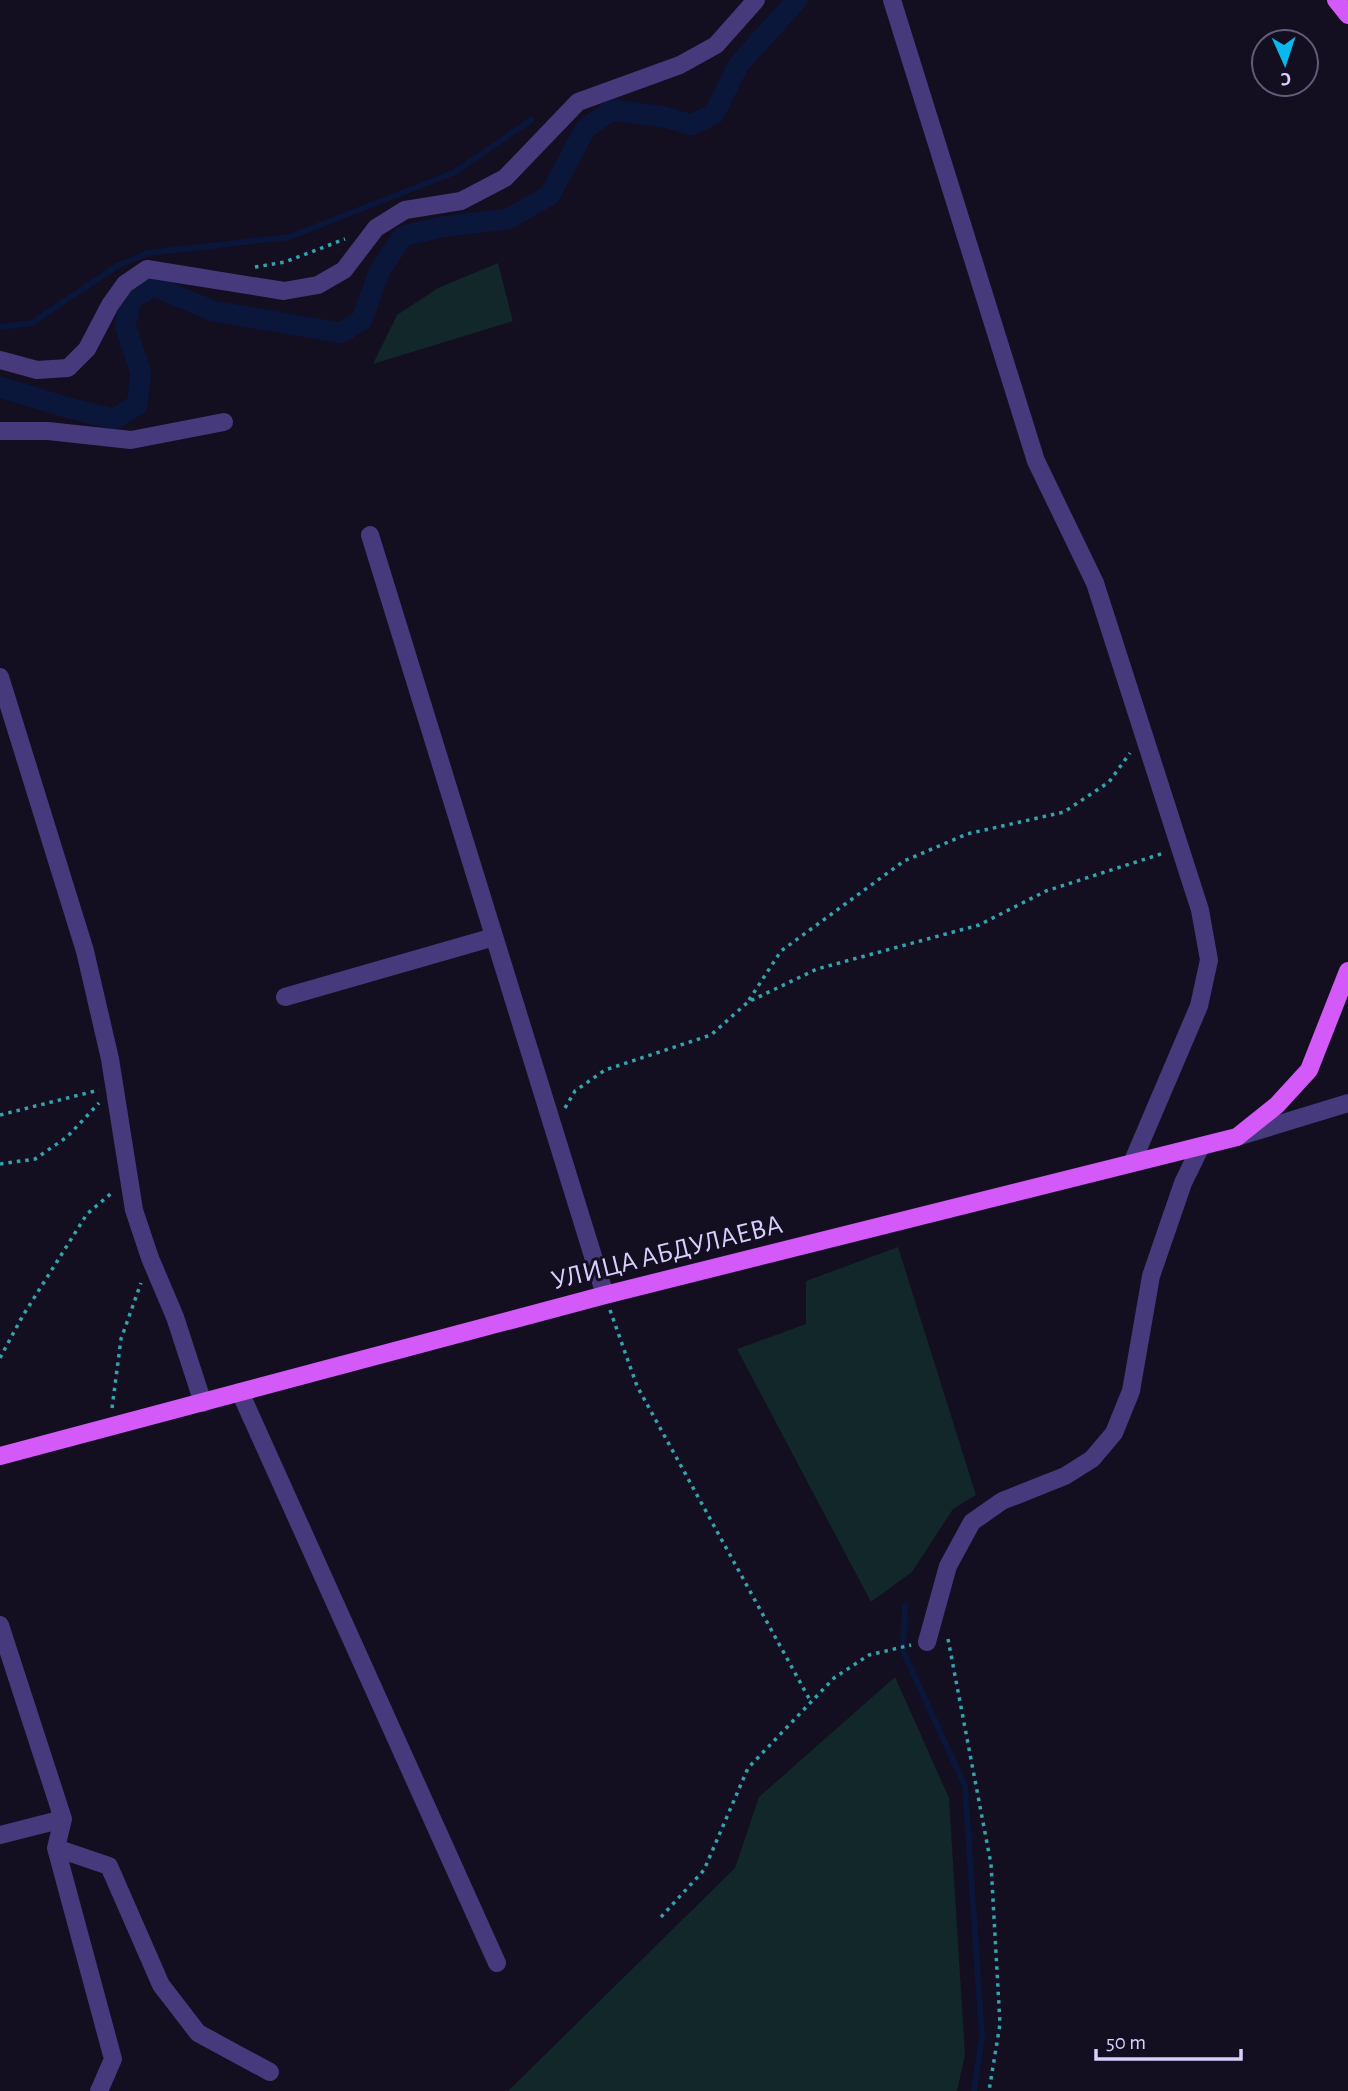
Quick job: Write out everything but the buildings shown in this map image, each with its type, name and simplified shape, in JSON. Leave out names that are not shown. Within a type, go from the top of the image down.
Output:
[{"type":"main road","points":[[1336,0],[1348,15]]},
{"type":"main road","points":[[1237,1137],[1277,1105],[1308,1070],[1348,971]]},
{"type":"main road","name":"УЛИЦА АБДУЛАЕВА","points":[[0,1456],[605,1295],[1237,1137]]},
{"type":"street","points":[[0,360],[37,370],[68,368],[87,349],[110,305],[125,284],[147,269],[284,291],[318,285],[344,270],[376,228],[405,210],[461,201],[505,178],[578,102],[680,65],[716,45],[756,0]]},
{"type":"street","points":[[891,0],[1036,461],[1095,583],[1200,910],[1209,960],[1199,1006],[1132,1163]]},
{"type":"street","points":[[0,431],[48,431],[131,440],[224,422]]},
{"type":"street","points":[[370,535],[605,1295]]},
{"type":"street","points":[[1,683],[85,951],[110,1059],[134,1210],[150,1258],[175,1317],[203,1402]]},
{"type":"street","points":[[285,997],[494,937]]},
{"type":"street","name":"УЛИЦА АБДУЛАЕВА","points":[[1237,1137],[1348,1103]]},
{"type":"street","points":[[927,1642],[948,1566],[972,1522],[1002,1501],[1065,1476],[1092,1459],[1114,1433],[1131,1391],[1151,1276],[1183,1183],[1201,1146]]},
{"type":"street","points":[[240,1392],[497,1963]]},
{"type":"street","points":[[0,1625],[63,1819],[56,1849],[113,2059],[99,2091]]},
{"type":"street","points":[[0,1835],[63,1819]]},
{"type":"street","points":[[56,1849],[109,1866],[161,1985],[198,2033],[270,2072]]},
{"type":"path","points":[[245,268],[285,262],[376,228]]},
{"type":"path","points":[[554,1129],[575,1091],[605,1070],[711,1035],[748,1002],[781,951],[904,861],[967,834],[1064,812],[1109,782],[1143,734]]},
{"type":"path","points":[[748,1002],[817,969],[979,925],[1046,891],[1179,849]]},
{"type":"path","points":[[0,1115],[114,1086]]},
{"type":"path","points":[[0,1164],[35,1159],[67,1137],[114,1086]]},
{"type":"path","points":[[0,1358],[22,1317],[87,1214],[129,1179]]},
{"type":"path","points":[[110,1427],[121,1339],[150,1258]]},
{"type":"path","points":[[605,1295],[637,1385],[811,1702]]},
{"type":"path","points":[[948,1639],[991,1864],[1000,2024],[989,2091]]},
{"type":"path","points":[[661,1917],[704,1870],[748,1768],[834,1678],[869,1656],[927,1642]]},
{"type":"green space","points":[[498,263],[513,321],[373,364],[397,315],[438,288]]},
{"type":"green space","points":[[898,1247],[976,1495],[953,1509],[912,1572],[871,1602],[737,1349],[806,1324],[806,1281]]},
{"type":"green space","points":[[895,1677],[949,1798],[965,2055],[957,2091],[508,2091],[735,1868],[759,1797]]},
{"type":"waterway","points":[[0,387],[114,419],[137,405],[141,373],[125,325],[132,299],[153,286],[213,311],[341,333],[362,320],[379,272],[403,236],[441,227],[508,219],[550,195],[585,129],[612,110],[665,117],[691,125],[714,114],[739,64],[797,0]]},
{"type":"waterway","points":[[0,327],[32,323],[117,266],[148,253],[290,237],[455,172],[531,120]]},
{"type":"waterway","points":[[905,1606],[903,1651],[965,1786],[982,2036],[974,2091]]}]
